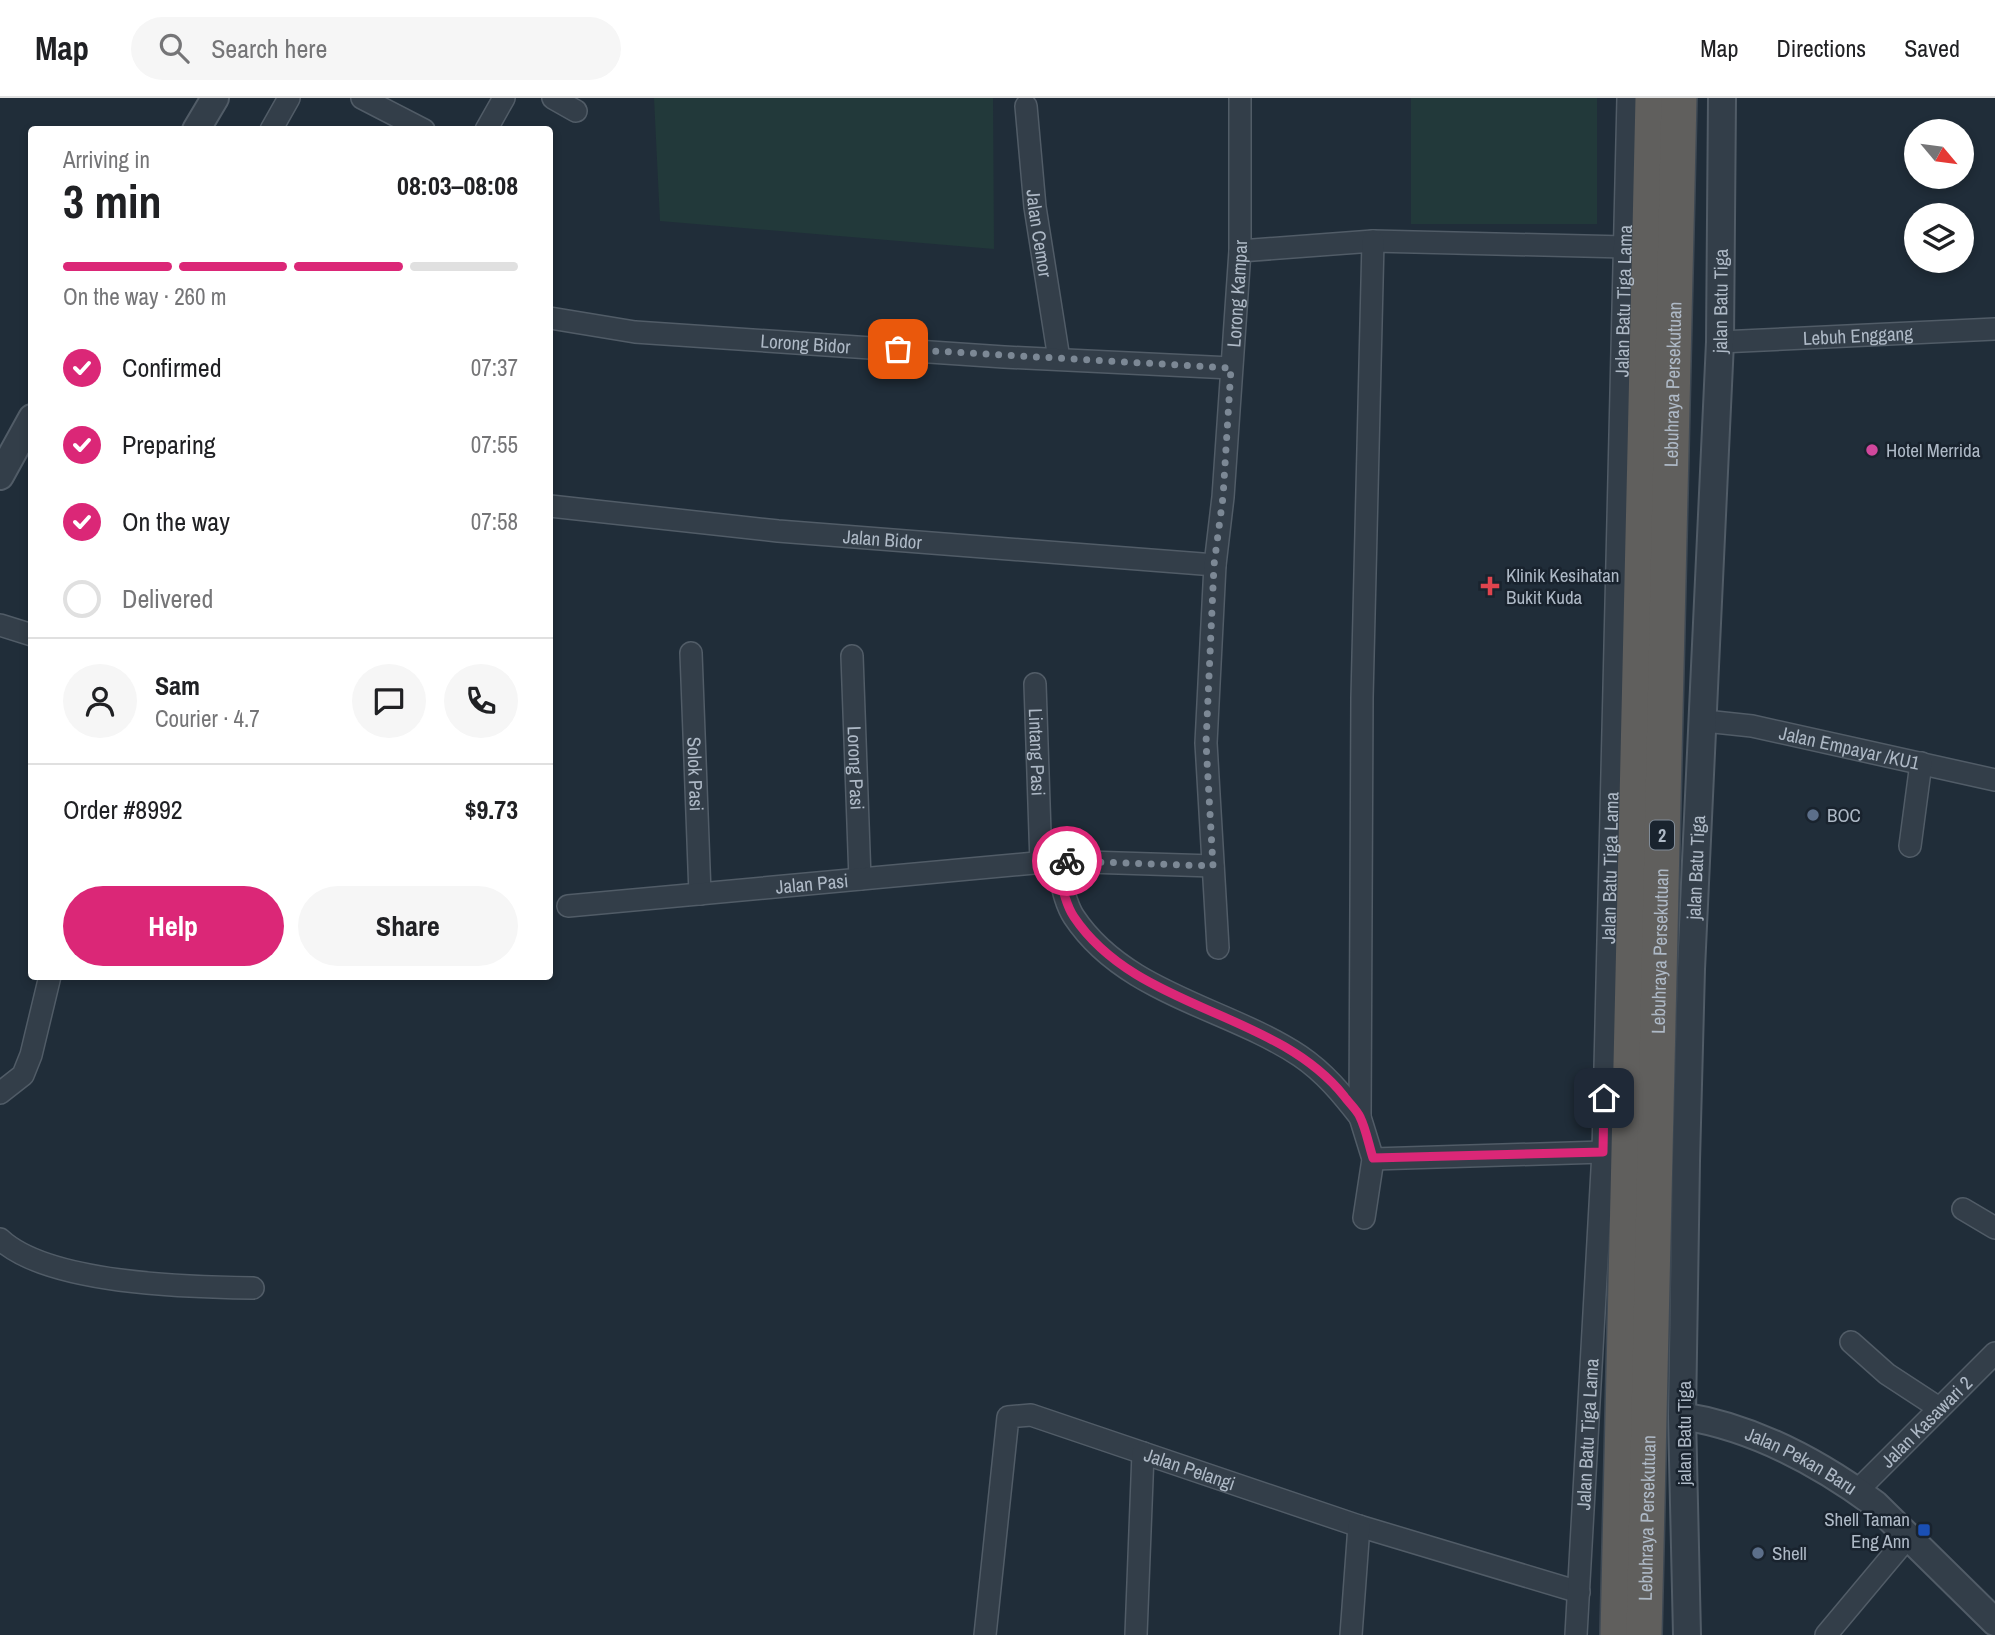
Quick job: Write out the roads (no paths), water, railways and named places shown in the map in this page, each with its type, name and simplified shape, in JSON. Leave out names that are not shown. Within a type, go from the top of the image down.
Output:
[{"type":"highway","name":"Lebuhraya Persekutuan","points":[[1618,1635],[1653,98]]},
{"type":"highway","name":"Lebuhraya Persekutuan","points":[[1644,1635],[1679,98]]},
{"type":"street","points":[[198,126],[215,98]]},
{"type":"street","points":[[273,126],[289,98]]},
{"type":"street","points":[[362,98],[416,126]]},
{"type":"street","points":[[488,126],[503,98]]},
{"type":"street","points":[[553,98],[576,111]]},
{"type":"street","name":"Lorong Kampar","points":[[1217,948],[1206,743],[1214,565],[1223,497],[1240,251],[1240,98]]},
{"type":"street","name":"Jalan Batu Tiga Lama","points":[[1576,1635],[1603,1152],[1628,98]]},
{"type":"street","name":"jalan Batu Tiga","points":[[1687,1635],[1682,1416],[1690,969],[1704,721],[1720,342],[1723,98]]},
{"type":"street","name":"Jalan Cemor","points":[[1026,106],[1035,207],[1059,359]]},
{"type":"street","points":[[1364,1218],[1373,1158],[1360,1117],[1362,698],[1373,241]]},
{"type":"street","points":[[1240,251],[1373,241],[1625,247]]},
{"type":"street","name":"Lorong Bidor","points":[[553,318],[635,332],[1231,368]]},
{"type":"street","name":"Lebuh Enggang","points":[[1720,342],[1995,329]]},
{"type":"street","points":[[0,476],[28,425]]},
{"type":"street","name":"Jalan Bidor","points":[[553,506],[778,531],[1214,565]]},
{"type":"street","points":[[0,625],[28,634]]},
{"type":"street","name":"Solok Pasi","points":[[691,653],[700,894]]},
{"type":"street","name":"Lorong Pasi","points":[[852,656],[860,879]]},
{"type":"street","name":"Lintang Pasi","points":[[1035,684],[1048,862]]},
{"type":"street","name":"Jalan Empayar /KU1","points":[[1704,721],[1752,726],[1995,780]]},
{"type":"street","points":[[1910,846],[1921,762]]},
{"type":"street","points":[[1048,862],[1072,915],[1089,936],[1120,963],[1162,988],[1300,1056],[1333,1083],[1360,1117]]},
{"type":"street","name":"Jalan Pasi","points":[[568,906],[1048,862],[1213,866]]},
{"type":"street","points":[[0,1093],[23,1075],[31,1055],[49,980]]},
{"type":"street","points":[[1373,1158],[1603,1152]]},
{"type":"street","points":[[1963,1209],[1995,1228]]},
{"type":"street","points":[[0,1239],[15,1253],[34,1262],[95,1275],[170,1285],[253,1288]]},
{"type":"street","points":[[1851,1342],[1887,1374],[1939,1408]]},
{"type":"street","name":"Jalan Kasawari 2","points":[[1857,1491],[1995,1353]]},
{"type":"street","name":"Jalan Pelangi","points":[[985,1635],[1008,1417],[1031,1415],[1359,1526],[1579,1592]]},
{"type":"street","name":"Jalan Pekan Baru","points":[[1682,1416],[1703,1419],[1769,1441],[1857,1491],[1995,1622]]},
{"type":"street","points":[[1136,1635],[1143,1453]]},
{"type":"street","points":[[1351,1635],[1359,1526]]},
{"type":"street","points":[[1826,1635],[1908,1537]]},
{"type":"place","name":"Hotel Merrida","points":[[1872,450]]},
{"type":"place","name":"Klinik Kesihatan Bukit Kuda","points":[[1490,586]]},
{"type":"place","name":"BOC","points":[[1813,815]]},
{"type":"place","name":"Shell Taman Eng Ann","points":[[1924,1530]]},
{"type":"place","name":"Shell","points":[[1758,1553]]}]
